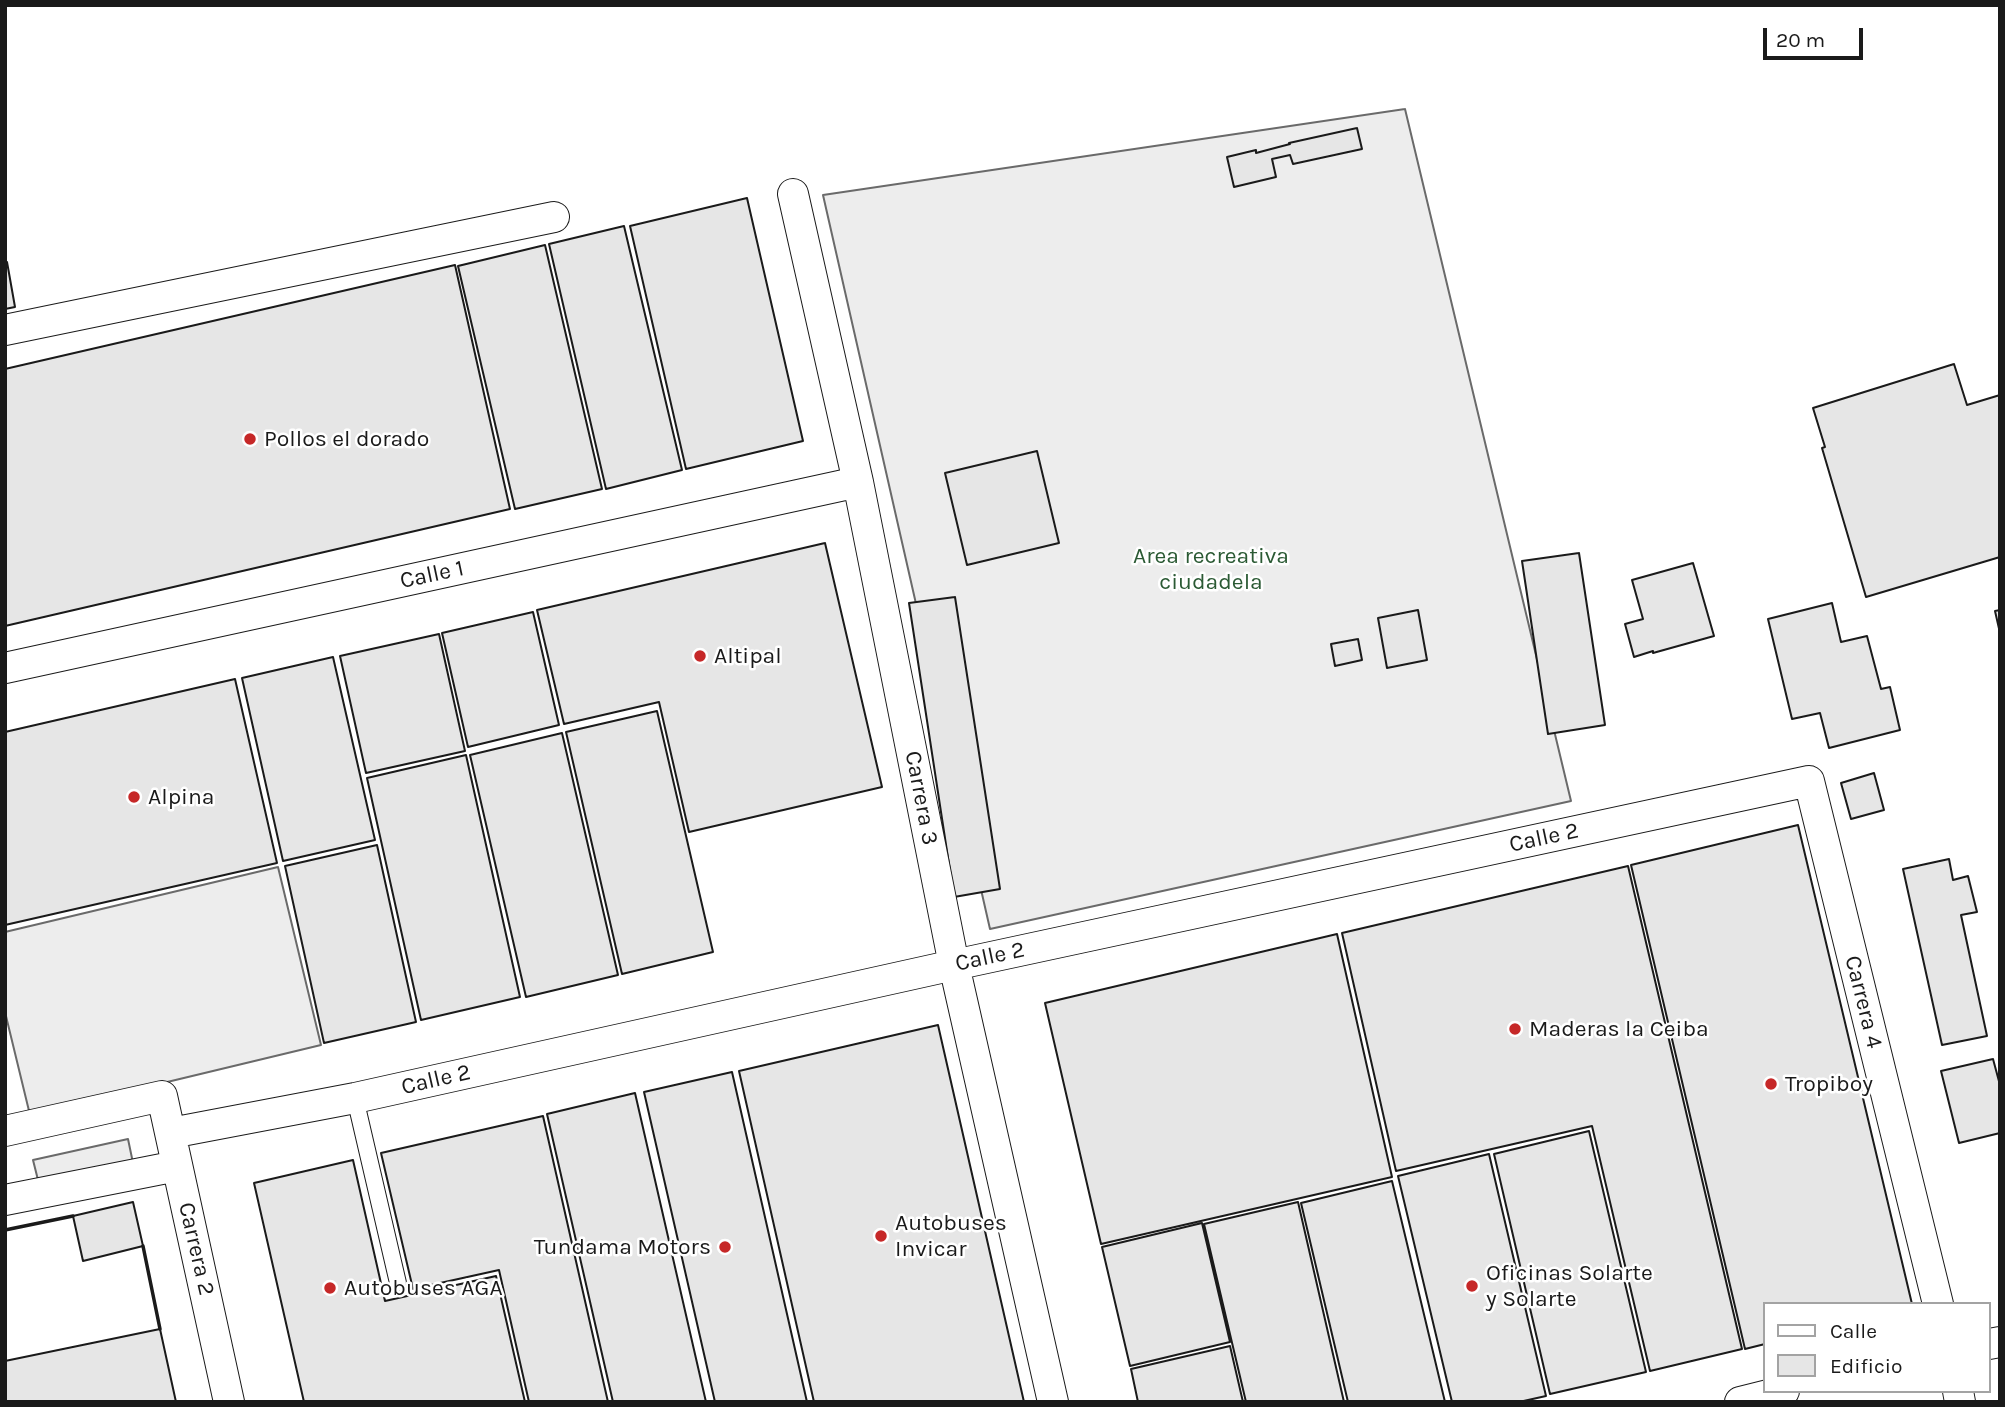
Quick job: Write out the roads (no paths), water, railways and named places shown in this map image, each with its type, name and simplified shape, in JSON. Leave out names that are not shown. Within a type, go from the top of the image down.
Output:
[{"type":"street","name":"Carrera 3","points":[[793,194],[858,482],[954,965],[1053,1402]]},
{"type":"street","points":[[5,330],[554,217]]},
{"type":"street","name":"Calle 1","points":[[5,668],[858,482]]},
{"type":"street","name":"Calle 2","points":[[171,1133],[355,1098],[954,965],[1809,781]]},
{"type":"street","name":"Carrera 4","points":[[1809,781],[1938,1302]]},
{"type":"street","name":"Carrera 2","points":[[5,1132],[162,1096],[229,1402]]},
{"type":"street","points":[[5,1200],[177,1166]]},
{"type":"street","points":[[1740,1402],[1776,1393]]},
{"type":"lane","points":[[355,1098],[398,1283]]},
{"type":"place","name":"Pollos el dorado","points":[[250,439]]},
{"type":"place","name":"Altipal","points":[[700,656]]},
{"type":"place","name":"Alpina","points":[[134,797]]},
{"type":"place","name":"Maderas la Ceiba","points":[[1515,1029]]},
{"type":"place","name":"Tropiboy","points":[[1771,1084]]},
{"type":"place","name":"Autobuses Invicar","points":[[881,1236]]},
{"type":"place","name":"Tundama Motors","points":[[725,1247]]},
{"type":"place","name":"Oficinas Solarte y Solarte","points":[[1472,1286]]},
{"type":"place","name":"Autobuses AGA","points":[[330,1288]]},
{"type":"park label","name":"Area recreativa ciudadela","points":[[1211,569]]}]
